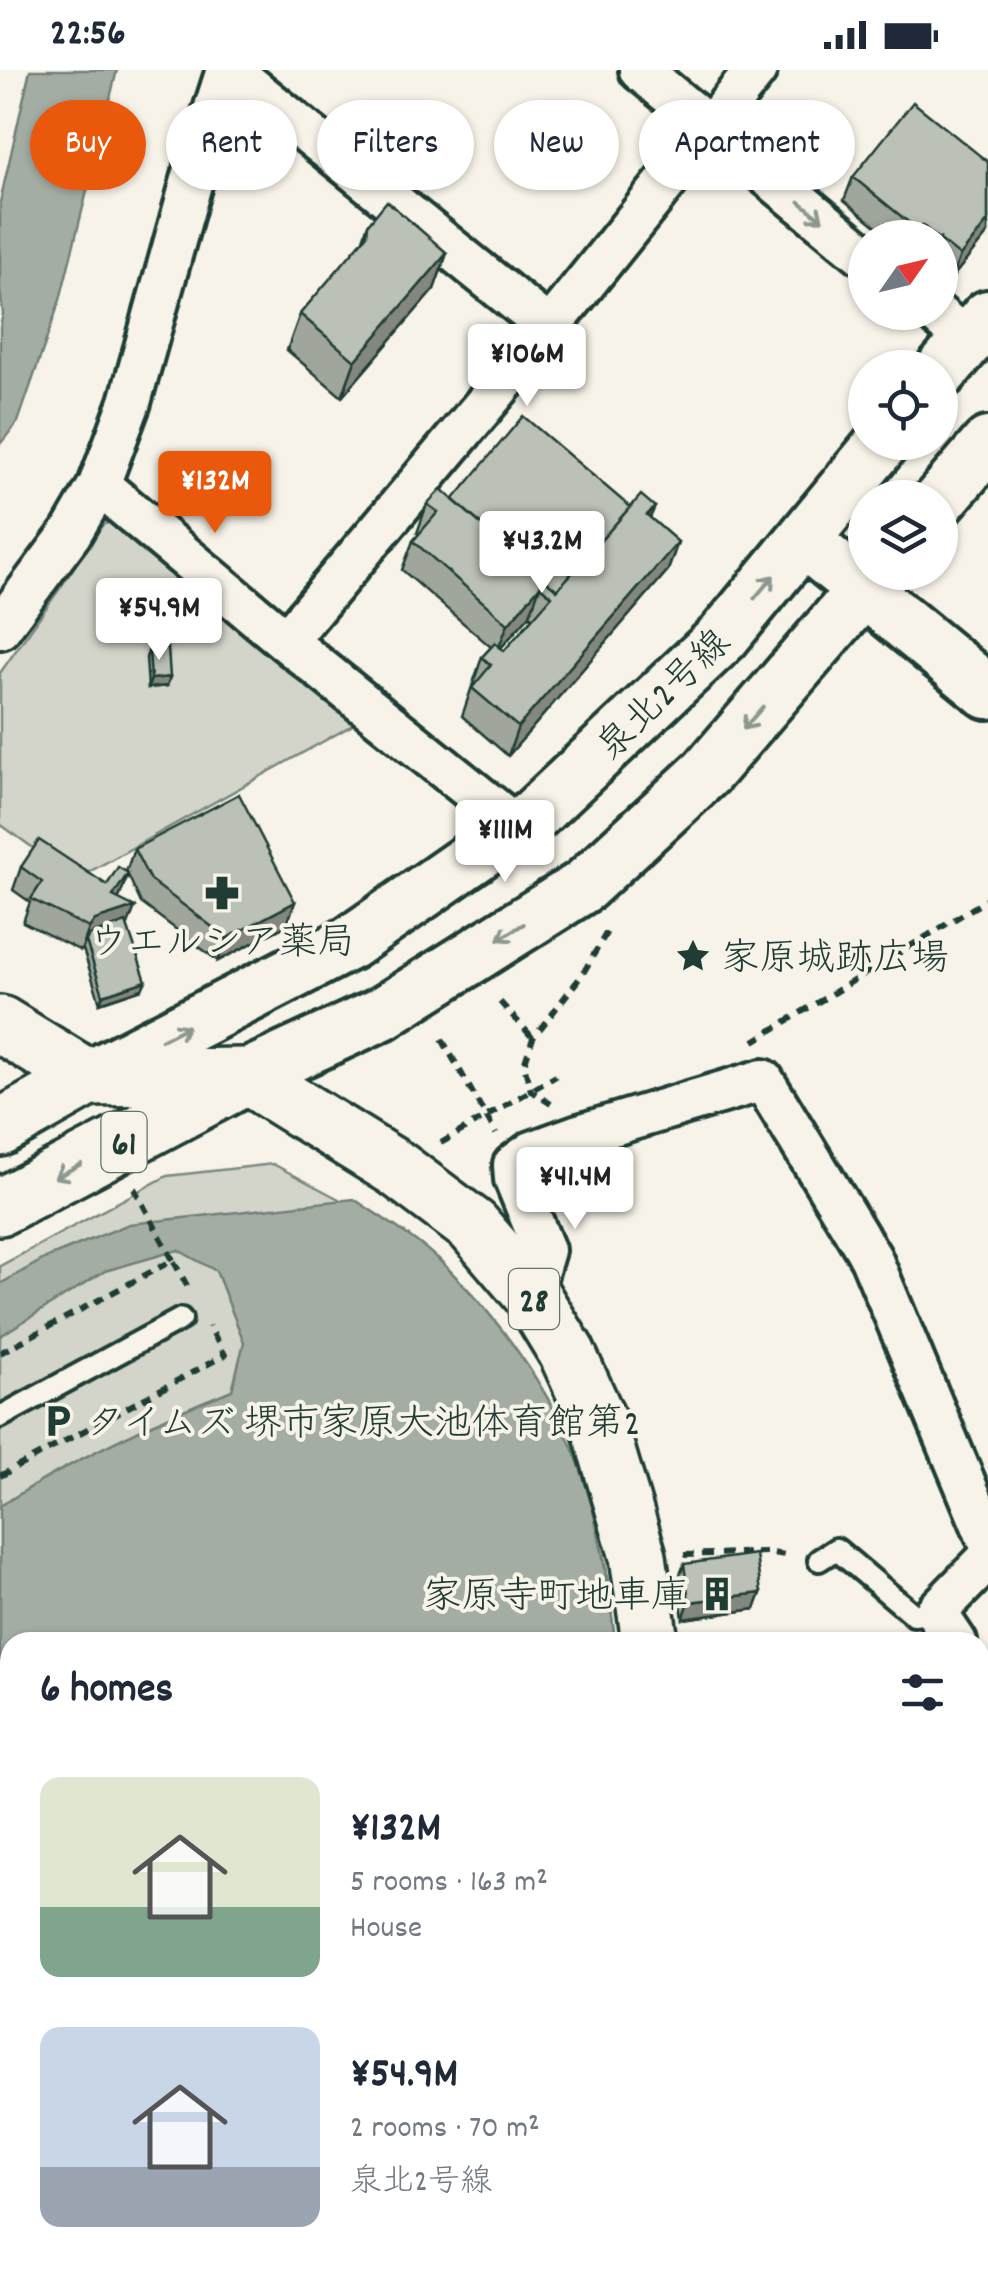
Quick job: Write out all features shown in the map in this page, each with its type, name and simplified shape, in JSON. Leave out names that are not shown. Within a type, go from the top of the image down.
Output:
[{"type":"main road","points":[[0,1024],[88,1078],[247,1076]]},
{"type":"main road","name":"61","points":[[0,1207],[247,1076]]},
{"type":"main road","name":"28","points":[[247,1076],[397,1169],[473,1226],[531,1294],[567,1353],[598,1422],[638,1556],[649,1632]]},
{"type":"main road","name":"61","points":[[0,1128],[88,1078]]},
{"type":"street","points":[[0,628],[71,534],[99,485],[130,402],[194,173],[228,70],[549,328]]},
{"type":"street","points":[[640,70],[676,100]]},
{"type":"street","points":[[731,100],[756,70]]},
{"type":"street","points":[[286,641],[549,328],[658,190]]},
{"type":"street","points":[[785,190],[848,242]]},
{"type":"street","points":[[957,480],[988,444]]},
{"type":"street","name":"泉北2号線","points":[[88,1078],[350,942],[535,814],[723,637],[868,460]]},
{"type":"street","points":[[99,485],[516,827]]},
{"type":"street","points":[[803,540],[848,568]]},
{"type":"street","name":"泉北2号線","points":[[247,1076],[381,1014],[584,886],[707,772],[864,590]]},
{"type":"street","points":[[880,590],[988,692]]},
{"type":"street","points":[[531,1294],[544,1250],[515,1178],[514,1165],[532,1152],[576,1136],[763,1080],[871,1258],[988,1539]]},
{"type":"street","points":[[946,1627],[988,1558]]},
{"type":"lane","points":[[0,1418],[181,1319]]},
{"type":"lane","points":[[818,1560],[836,1549],[914,1615],[946,1627]]},
{"type":"path","points":[[744,1044],[762,1038],[988,899]]},
{"type":"path","points":[[561,1110],[531,1091],[524,1065],[532,1038],[582,975],[608,930]]},
{"type":"path","points":[[500,1002],[532,1038]]},
{"type":"path","points":[[442,1038],[514,1165]]},
{"type":"path","points":[[433,1148],[556,1076]]},
{"type":"path","points":[[131,1182],[174,1260]]},
{"type":"path","points":[[638,1556],[766,1552],[818,1560]]},
{"type":"shaded area","points":[[30,70],[117,70],[110,100],[30,100],[30,190],[87,190],[60,300],[18,422],[0,444],[3,314],[0,202]]},
{"type":"shaded area","points":[[117,521],[358,722],[87,873],[72,876],[0,824],[0,673],[101,525]]},
{"type":"shaded area","points":[[273,1164],[438,1258],[512,1344],[558,1416],[587,1489],[606,1565],[614,1632],[0,1632],[0,1266],[167,1176]]},
{"type":"shaded area","points":[[354,1199],[421,1245],[464,1286],[509,1339],[564,1429],[588,1492],[614,1632],[0,1632],[0,1506],[113,1443],[232,1390],[244,1342],[216,1271],[178,1250],[105,1271],[0,1336],[0,1284],[46,1258],[129,1224]]},
{"type":"building","points":[[913,102],[988,162],[988,221],[960,256],[958,220],[906,220],[855,179]]},
{"type":"building","points":[[387,201],[447,253],[355,361],[300,314],[367,235],[368,224]]},
{"type":"building","points":[[523,416],[630,507],[557,590],[453,500]]},
{"type":"building","points":[[441,489],[557,590],[641,495],[655,507],[647,515],[678,542],[518,727],[472,688],[491,665],[482,657],[495,643],[504,651],[552,596],[540,586],[508,624],[413,541],[438,512],[427,504]]},
{"type":"building","points":[[168,648],[170,677],[151,679],[149,649]]},
{"type":"building","points":[[239,794],[295,902],[227,938],[150,880],[134,849]]},
{"type":"building","points":[[39,840],[107,885],[118,867],[128,873],[113,896],[135,907],[95,920],[89,928],[31,899],[42,882],[21,867]]},
{"type":"building","points":[[126,922],[146,981],[103,995],[86,941],[89,935]]},
{"type":"building","points":[[756,1554],[761,1593],[689,1602],[684,1564]]},
{"type":"place","name":"ウエルシア薬局","points":[[222,893]]},
{"type":"place","name":"家原城跡広場","points":[[693,956]]},
{"type":"place","name":"タイムズ 堺市家原大池体育館第2","points":[[58,1421]]},
{"type":"place","name":"家原寺町地車庫","points":[[717,1594]]}]
